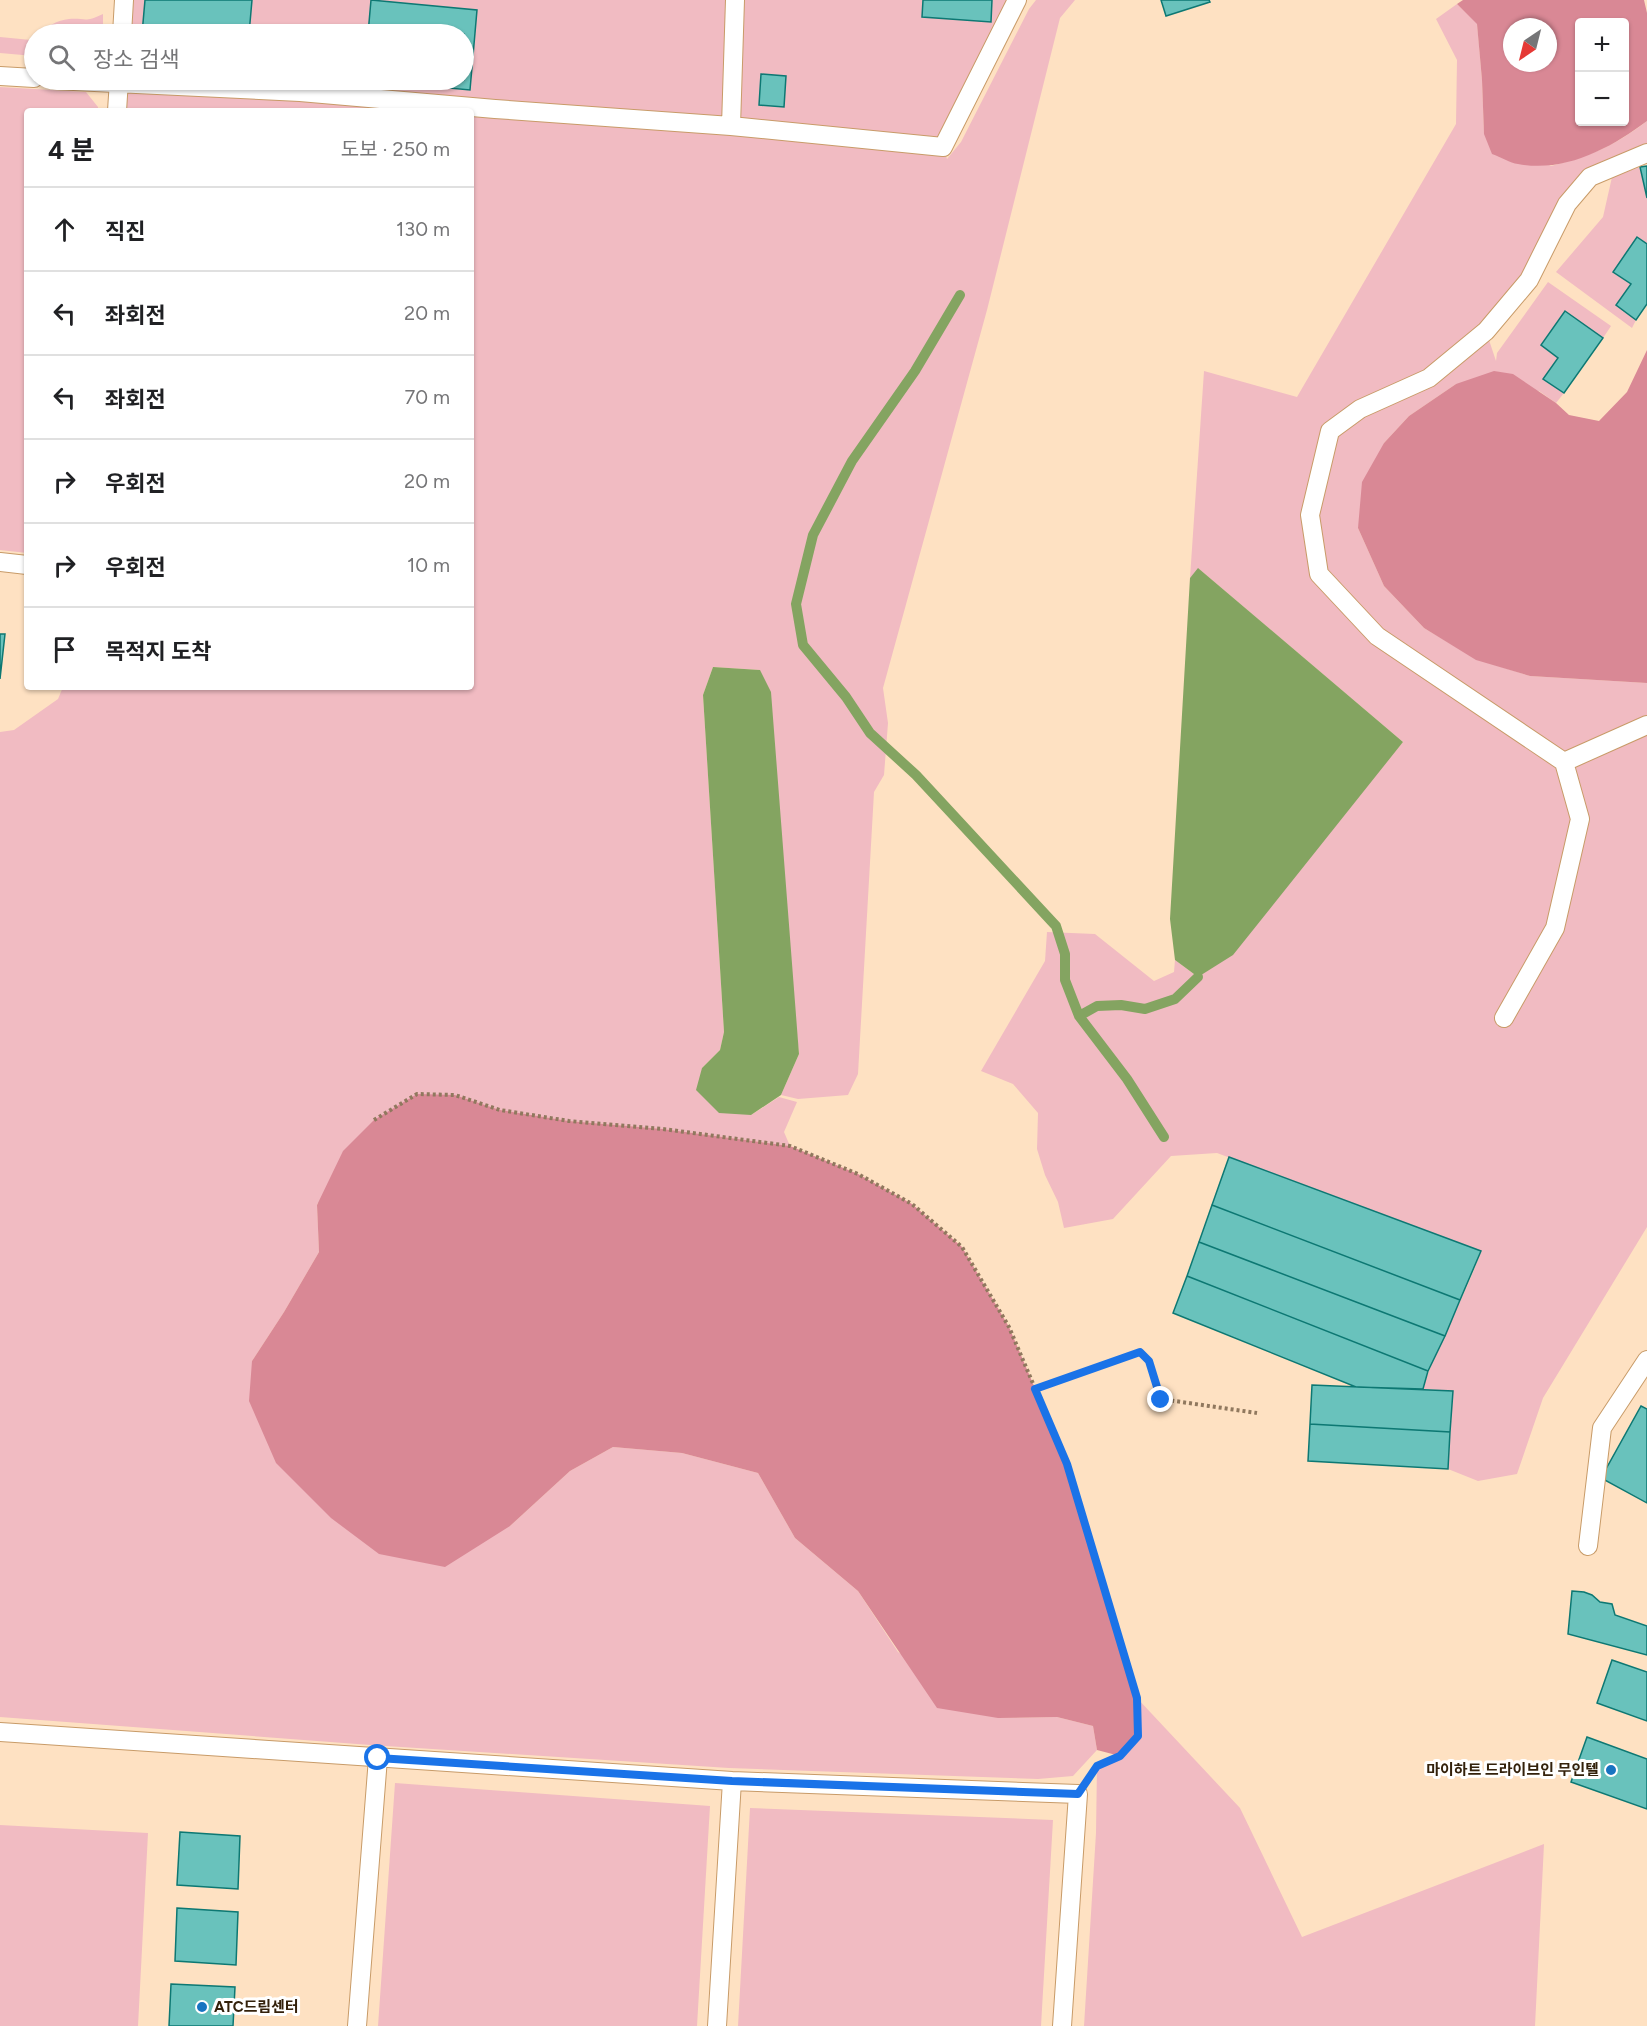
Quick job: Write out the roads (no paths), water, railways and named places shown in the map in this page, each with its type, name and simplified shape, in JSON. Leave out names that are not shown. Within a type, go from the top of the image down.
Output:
[{"type":"lane","points":[[123,24],[124,0]]},
{"type":"lane","points":[[731,126],[735,0]]},
{"type":"lane","points":[[264,90],[731,126],[943,147],[1017,0]]},
{"type":"lane","points":[[0,76],[24,77]]},
{"type":"lane","points":[[117,108],[118,90]]},
{"type":"lane","points":[[1504,1018],[1555,928],[1580,819],[1564,762],[1377,636],[1319,574],[1311,515],[1330,431],[1360,409],[1429,378],[1486,331],[1529,280],[1568,204],[1590,177],[1647,153]]},
{"type":"lane","points":[[0,562],[24,565]]},
{"type":"lane","points":[[1564,762],[1647,725]]},
{"type":"lane","points":[[1588,1546],[1602,1428],[1647,1360]]},
{"type":"lane","points":[[0,1732],[732,1781],[1078,1794],[1062,2026]]},
{"type":"lane","points":[[357,2026],[378,1758]]},
{"type":"lane","points":[[717,2026],[732,1781]]},
{"type":"waterway","points":[[960,295],[915,371],[852,461],[813,535],[796,604],[803,645],[846,697],[870,733],[916,775],[1056,926],[1065,954],[1065,980],[1079,1016],[1127,1079],[1164,1137]]},
{"type":"waterway","points":[[1079,1016],[1097,1006],[1121,1005],[1145,1009],[1175,999],[1198,977]]},
{"type":"place","name":"마이하트 드라이브인 무인텔","points":[[1611,1770]]},
{"type":"place","name":"ATC드림센터","points":[[202,2007]]}]
